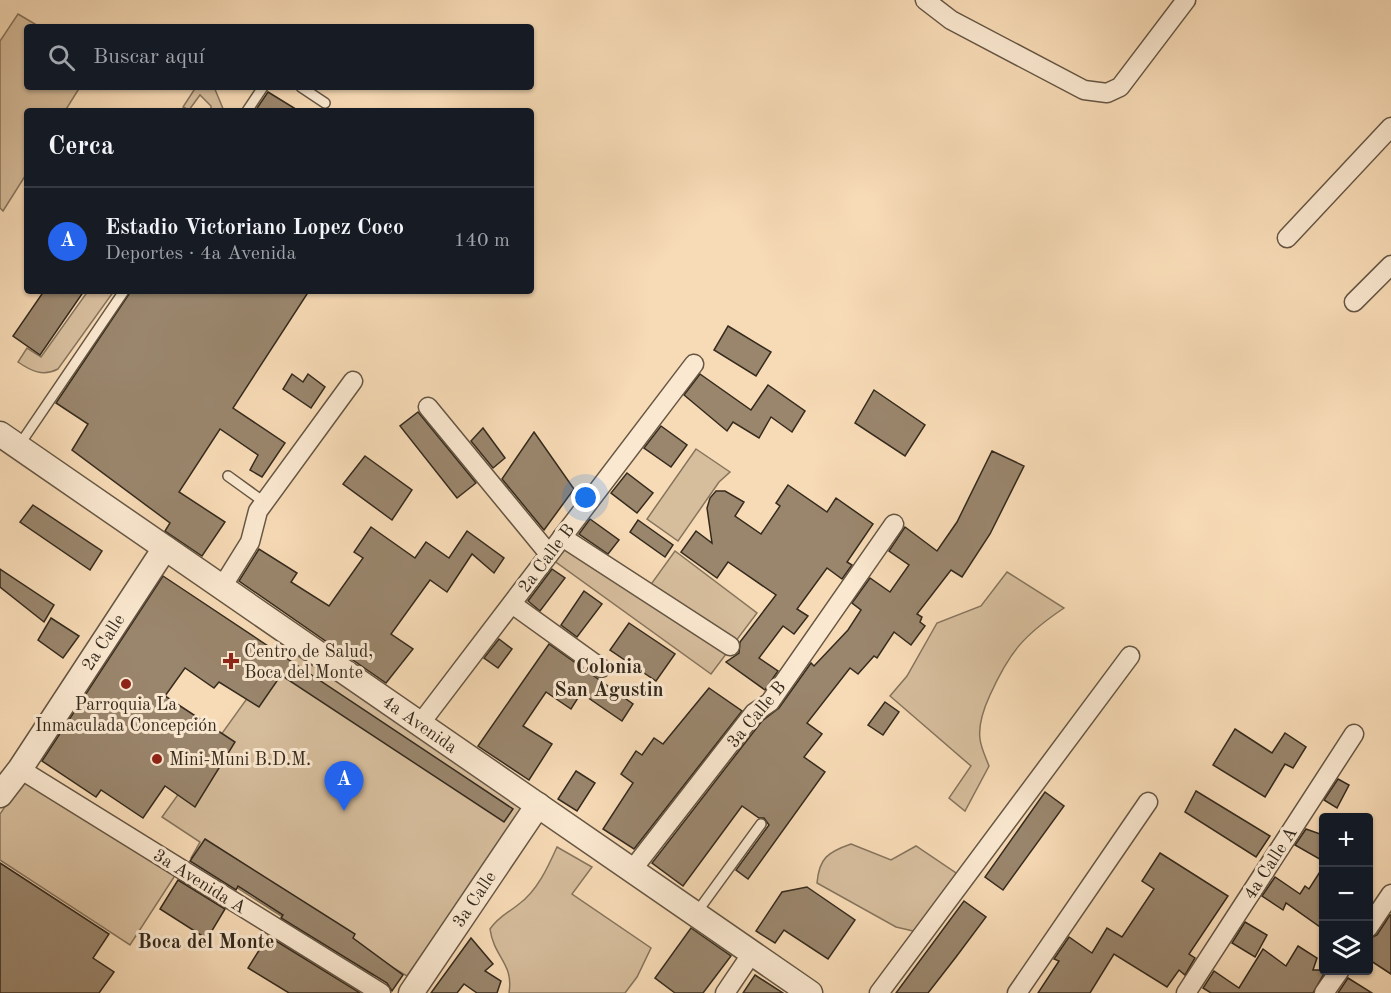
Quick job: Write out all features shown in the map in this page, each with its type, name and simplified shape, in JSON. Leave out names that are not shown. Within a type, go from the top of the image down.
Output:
[{"type":"street","points":[[925,0],[961,26],[1070,84],[1097,93],[1114,91],[1120,87],[1186,0]]},
{"type":"street","points":[[1287,238],[1391,127]]},
{"type":"street","points":[[1354,302],[1391,265]]},
{"type":"street","name":"2a Calle B","points":[[420,724],[694,364]]},
{"type":"street","points":[[222,587],[250,542],[256,515],[264,502],[353,381]]},
{"type":"street","points":[[428,407],[549,554]]},
{"type":"street","name":"4a Avenida","points":[[9,440],[810,993]]},
{"type":"street","name":"3a Calle B","points":[[632,870],[754,713],[770,702],[894,524]]},
{"type":"street","points":[[562,537],[730,646]]},
{"type":"street","name":"2a Calle","points":[[0,795],[20,769],[165,548]]},
{"type":"street","points":[[512,604],[602,668]]},
{"type":"street","points":[[879,993],[1130,656]]},
{"type":"street","name":"4a Calle A","points":[[1186,993],[1354,734]]},
{"type":"street","name":"3a Avenida A","points":[[20,769],[381,993]]},
{"type":"street","points":[[1017,993],[1148,802]]},
{"type":"street","name":"3a Calle","points":[[411,993],[538,805]]},
{"type":"street","points":[[1372,921],[1391,894]]},
{"type":"street","points":[[725,993],[752,953]]},
{"type":"street","points":[[1324,993],[1337,975]]},
{"type":"lane","points":[[249,108],[261,90]]},
{"type":"lane","points":[[305,90],[325,103]]},
{"type":"lane","points":[[9,440],[122,294]]},
{"type":"lane","points":[[228,476],[264,502]]},
{"type":"lane","points":[[696,914],[761,824]]},
{"type":"shaded area","points":[[18,14],[35,24],[24,24],[24,90],[78,90],[67,108],[24,108],[24,178],[3,211],[0,208],[0,41]]},
{"type":"shaded area","points":[[194,90],[215,90],[223,108],[211,108],[200,95],[190,108],[183,107]]},
{"type":"shaded area","points":[[86,294],[112,294],[58,369],[42,373],[18,362],[27,348],[41,357]]},
{"type":"shaded area","points":[[696,449],[730,472],[719,482],[678,541],[647,519]]},
{"type":"shaded area","points":[[572,534],[647,590],[675,551],[757,613],[711,674],[553,560]]},
{"type":"shaded area","points":[[1007,572],[1064,608],[1028,636],[1012,655],[997,680],[982,716],[980,728],[982,749],[989,766],[965,811],[949,798],[971,766],[890,696],[907,676],[937,623],[981,606]]},
{"type":"shaded area","points":[[284,647],[526,804],[407,976],[382,961],[373,975],[191,858],[200,842],[162,817]]},
{"type":"shaded area","points":[[24,778],[176,874],[130,945],[0,860],[0,814]]},
{"type":"shaded area","points":[[851,844],[891,860],[916,846],[959,875],[919,928],[913,931],[896,927],[817,883],[820,867],[826,857]]},
{"type":"shaded area","points":[[557,847],[592,867],[572,894],[651,948],[637,977],[625,993],[509,993],[509,974],[495,947],[490,929],[537,886]]},
{"type":"building","points":[[268,92],[294,108],[257,108]]},
{"type":"building","points":[[42,294],[82,294],[40,355],[13,336]]},
{"type":"building","points":[[129,294],[307,294],[233,408],[285,443],[262,477],[250,470],[258,455],[220,429],[179,492],[225,522],[202,556],[165,531],[170,523],[72,450],[88,424],[56,403]]},
{"type":"building","points":[[728,326],[771,352],[756,376],[714,350]]},
{"type":"building","points":[[292,374],[303,382],[308,374],[325,387],[311,408],[283,389]]},
{"type":"building","points":[[700,374],[751,410],[768,385],[805,411],[792,432],[771,417],[759,438],[733,422],[727,431],[684,395]]},
{"type":"building","points":[[874,390],[925,425],[905,456],[855,423]]},
{"type":"building","points":[[418,412],[476,483],[457,498],[400,426]]},
{"type":"building","points":[[661,426],[687,445],[671,467],[644,448]]},
{"type":"building","points":[[483,428],[505,458],[493,468],[471,441]]},
{"type":"building","points":[[534,432],[574,489],[544,530],[502,479]]},
{"type":"building","points":[[992,451],[1024,466],[990,534],[962,577],[951,570],[917,614],[922,617],[920,622],[925,626],[911,645],[894,632],[877,658],[874,656],[858,674],[850,668],[807,723],[822,734],[804,757],[825,772],[748,879],[736,870],[769,825],[764,818],[759,818],[742,806],[683,886],[652,863],[762,721],[779,708],[811,663],[814,666],[848,630],[861,610],[852,603],[870,578],[890,592],[909,565],[889,551],[905,527],[937,551],[957,522]]},
{"type":"building","points":[[365,456],[412,490],[392,520],[343,484]]},
{"type":"building","points":[[627,473],[653,493],[637,513],[611,493]]},
{"type":"building","points":[[788,485],[827,512],[836,498],[873,524],[847,562],[852,565],[842,579],[827,568],[797,609],[808,616],[794,634],[783,626],[759,658],[778,671],[765,690],[726,662],[739,653],[740,642],[776,595],[728,562],[717,578],[681,552],[696,531],[712,543],[707,508],[710,498],[716,491],[725,491],[744,502],[735,516],[761,534],[780,506],[776,503]]},
{"type":"building","points":[[33,505],[102,551],[90,570],[20,522]]},
{"type":"building","points":[[590,519],[619,540],[608,554],[579,534]]},
{"type":"building","points":[[638,520],[673,545],[665,557],[630,532]]},
{"type":"building","points":[[371,527],[415,558],[426,542],[449,558],[467,531],[504,558],[494,573],[472,554],[447,592],[430,580],[391,634],[413,649],[386,683],[239,581],[259,549],[297,573],[291,582],[329,606],[363,558],[354,552]]},
{"type":"building","points":[[0,569],[54,605],[44,622],[0,587]]},
{"type":"building","points":[[552,569],[565,578],[540,611],[528,601]]},
{"type":"building","points":[[163,576],[513,809],[504,822],[281,675],[259,707],[219,682],[214,688],[185,668],[165,696],[235,742],[195,807],[165,786],[143,818],[101,790],[96,797],[42,761]]},
{"type":"building","points":[[584,591],[602,604],[577,637],[561,625]]},
{"type":"building","points":[[51,618],[79,636],[63,658],[38,640]]},
{"type":"building","points":[[629,623],[675,654],[656,681],[610,650]]},
{"type":"building","points":[[499,639],[512,649],[498,668],[484,658]]},
{"type":"building","points":[[549,644],[633,704],[622,721],[581,693],[571,709],[546,692],[523,726],[552,744],[529,780],[478,746]]},
{"type":"building","points":[[709,688],[742,711],[634,849],[603,829],[633,783],[621,774],[636,751],[642,755],[654,738],[663,744]]},
{"type":"building","points":[[885,702],[899,712],[883,735],[868,725]]},
{"type":"building","points":[[1235,729],[1272,753],[1285,733],[1306,747],[1293,768],[1285,764],[1265,797],[1213,765]]},
{"type":"building","points":[[576,771],[595,783],[577,811],[558,799]]},
{"type":"building","points":[[1338,779],[1349,785],[1337,808],[1324,800]]},
{"type":"building","points":[[1196,791],[1270,836],[1256,857],[1185,812]]},
{"type":"building","points":[[1045,792],[1064,806],[1003,890],[985,877]]},
{"type":"building","points":[[1306,829],[1319,834],[1319,859],[1295,845]]},
{"type":"building","points":[[205,839],[355,934],[353,938],[403,975],[392,991],[387,983],[281,918],[283,915],[238,886],[236,890],[190,861]]},
{"type":"building","points":[[1160,853],[1228,896],[1189,954],[1195,958],[1185,975],[1179,970],[1167,987],[1114,954],[1090,993],[1038,993],[1059,961],[1054,959],[1069,937],[1092,953],[1107,928],[1122,937],[1154,889],[1142,881]]},
{"type":"building","points":[[0,863],[109,934],[93,958],[114,972],[99,993],[0,993]]},
{"type":"building","points":[[1319,873],[1319,926],[1286,903],[1283,910],[1262,896],[1275,877],[1300,894],[1305,886],[1309,889]]},
{"type":"building","points":[[178,880],[225,909],[207,939],[160,909]]},
{"type":"building","points":[[807,887],[855,920],[828,959],[784,930],[775,943],[756,931],[782,892]]},
{"type":"building","points":[[964,901],[986,917],[928,993],[896,993]]},
{"type":"building","points":[[1391,915],[1391,974],[1373,962],[1373,937],[1377,935]]},
{"type":"building","points":[[1245,922],[1267,935],[1255,957],[1232,943]]},
{"type":"building","points":[[691,928],[731,956],[703,993],[675,993],[655,978]]},
{"type":"building","points":[[268,936],[360,993],[289,993],[248,968]]},
{"type":"building","points":[[471,938],[493,964],[485,971],[501,981],[497,993],[477,993],[464,984],[457,993],[431,993]]},
{"type":"building","points":[[1298,946],[1317,958],[1313,970],[1319,970],[1319,975],[1323,975],[1313,993],[1211,993],[1203,988],[1214,971],[1239,988],[1263,949],[1286,966]]},
{"type":"building","points":[[755,975],[783,993],[743,993]]},
{"type":"building","points":[[1348,978],[1372,993],[1338,993]]},
{"type":"place","name":"Centro de Salud, Boca del Monte","points":[[231,661]]},
{"type":"place","name":"Parroquia La Inmaculada Concepción","points":[[126,684]]},
{"type":"place","name":"Mini-Muni B.D.M.","points":[[157,759]]},
{"type":"place","name":"Estadio Victoriano Lopez Coco","points":[[344,811]]},
{"type":"district","name":"Colonia San Agustin","points":[[609,678]]},
{"type":"district","name":"Boca del Monte","points":[[206,941]]}]
